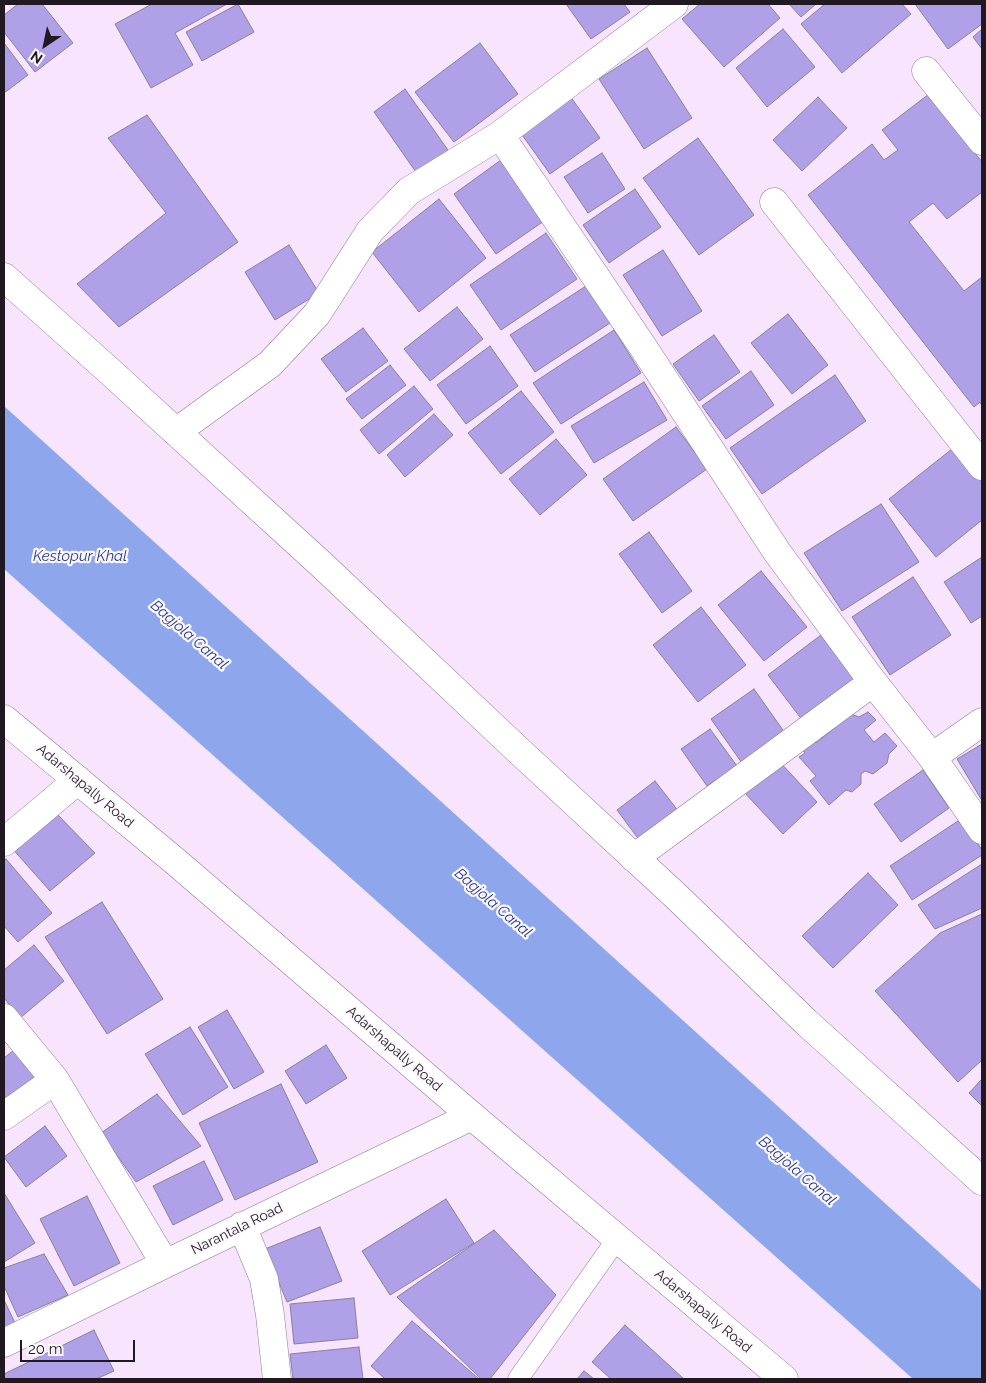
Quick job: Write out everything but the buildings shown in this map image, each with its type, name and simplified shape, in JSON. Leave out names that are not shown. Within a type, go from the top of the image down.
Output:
[{"type":"street","points":[[176,432],[270,364],[317,314],[370,231],[409,191],[500,135],[674,4]]},
{"type":"street","points":[[926,71],[982,141]]},
{"type":"street","points":[[500,135],[643,347],[777,552],[873,682],[932,757],[982,830]]},
{"type":"street","points":[[774,202],[982,466]]},
{"type":"street","points":[[4,277],[322,565],[684,904],[806,1022],[982,1182]]},
{"type":"street","points":[[634,858],[873,682]]},
{"type":"street","name":"Adarshapally Road","points":[[4,718],[784,1379]]},
{"type":"street","points":[[932,757],[982,722]]},
{"type":"street","points":[[4,842],[78,780]]},
{"type":"street","points":[[4,1018],[55,1080],[165,1264]]},
{"type":"street","points":[[4,1116],[55,1080]]},
{"type":"street","name":"Narantala Road","points":[[4,1343],[472,1116]]},
{"type":"street","points":[[242,1226],[264,1279],[277,1379]]},
{"type":"lane","points":[[518,1379],[617,1239]]},
{"type":"water","name":"Kestopur Khal","points":[[4,406],[982,1291],[982,1379],[913,1379],[4,569]]},
{"type":"water label","name":"Bagjola Canal","points":[[189,635]]},
{"type":"water label","name":"Bagjola Canal","points":[[493,903]]},
{"type":"water label","name":"Bagjola Canal","points":[[797,1171]]}]
